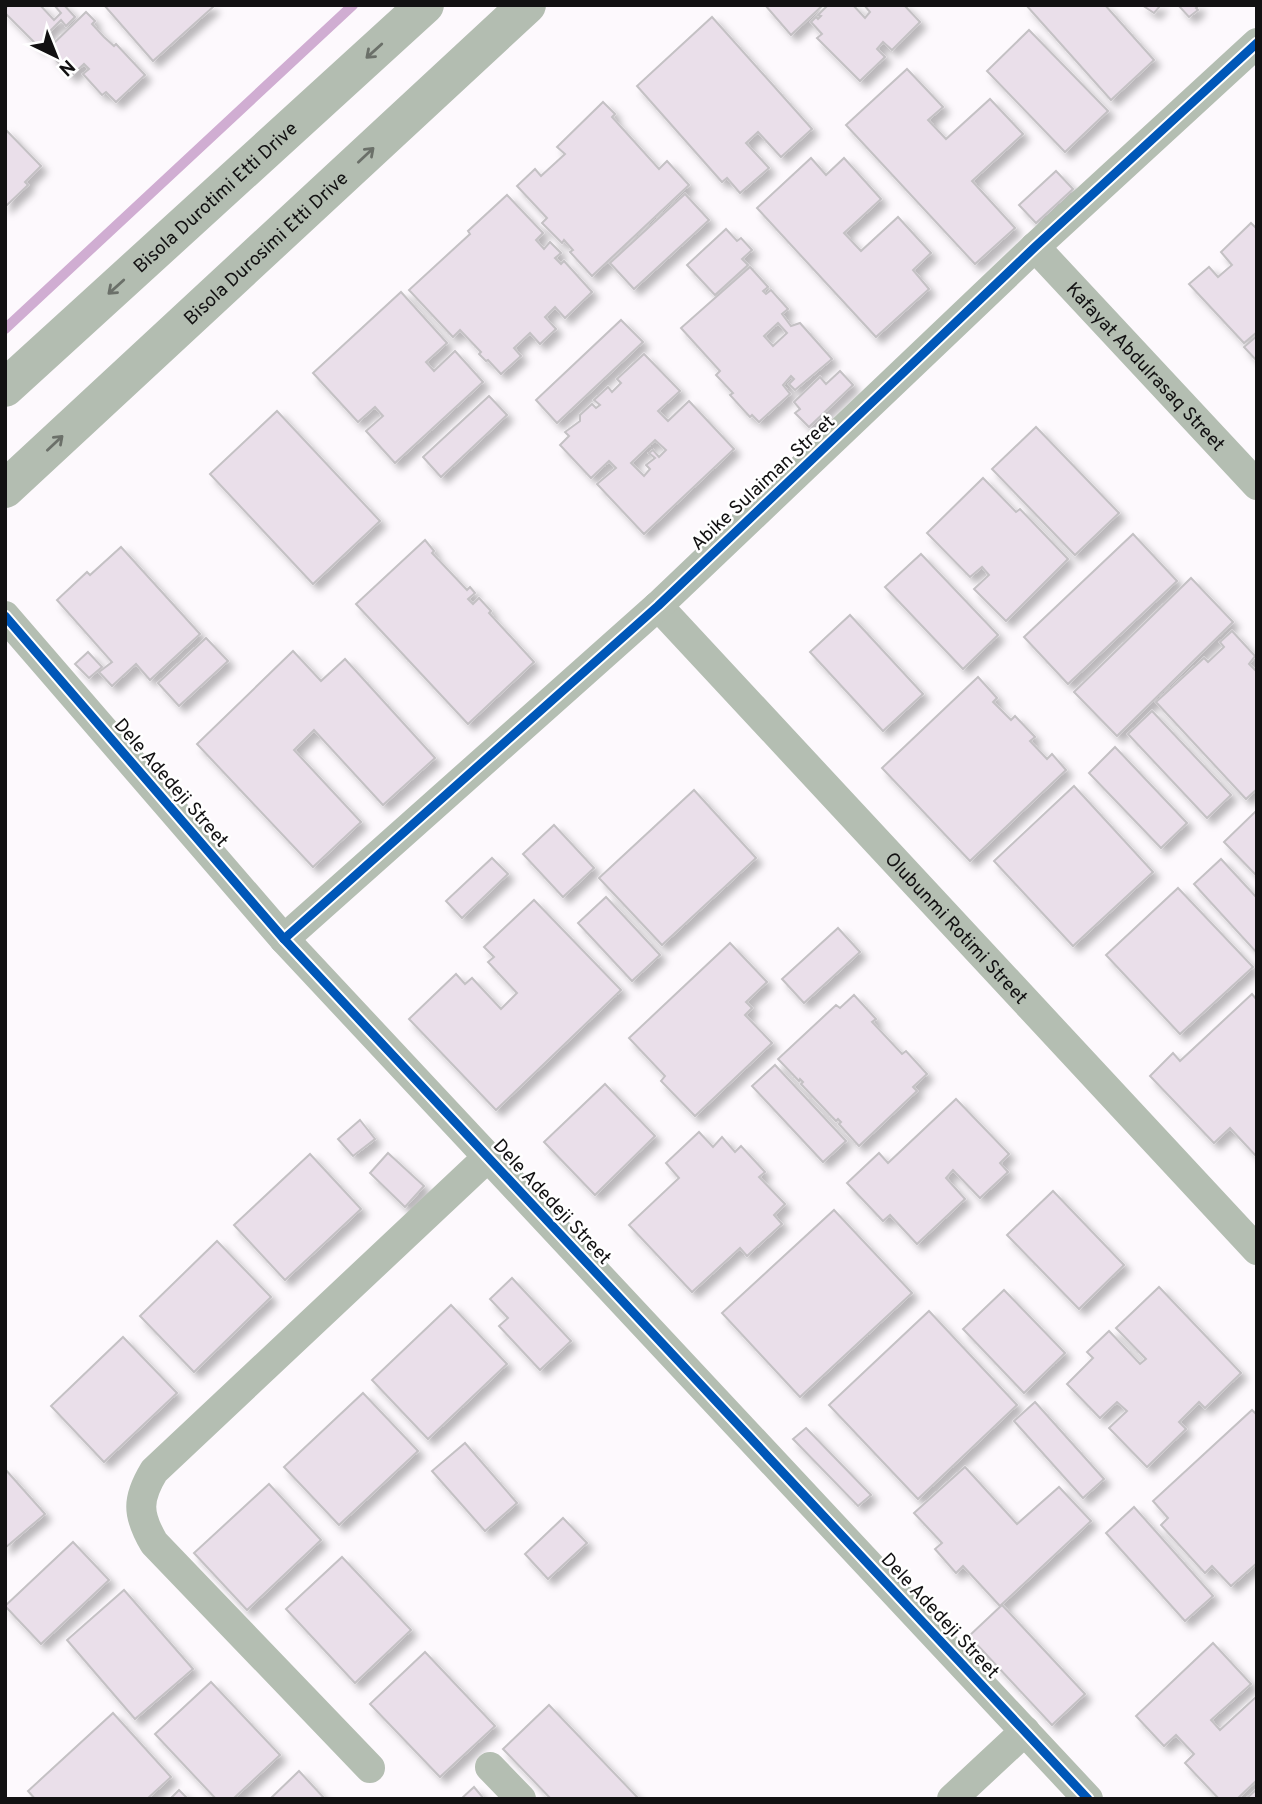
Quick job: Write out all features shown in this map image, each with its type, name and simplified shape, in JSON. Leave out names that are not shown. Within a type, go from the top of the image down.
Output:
[{"type":"main road","name":"Bisola Durotimi Etti Drive","points":[[5,388],[425,5]]},
{"type":"main road","name":"Bisola Durosimi Etti Drive","points":[[5,489],[527,5]]},
{"type":"street","name":"Abike Sulaiman Street","points":[[284,939],[658,606],[1035,247],[1257,43]]},
{"type":"street","name":"Kafayat Abdulrasaq Street","points":[[1035,247],[1257,485]]},
{"type":"street","name":"Olubunmi Rotimi Street","points":[[658,606],[1257,1250]]},
{"type":"street","name":"Dele Adedeji Street","points":[[5,616],[284,939],[1088,1799]]},
{"type":"street","points":[[370,1768],[154,1543],[142,1517],[140,1507],[143,1489],[154,1471],[488,1157]]},
{"type":"street","points":[[952,1799],[1025,1731]]},
{"type":"street","points":[[490,1767],[521,1799]]},
{"type":"building","points":[[7,5],[40,5],[54,20],[61,13],[54,5],[64,5],[75,17],[66,26],[61,20],[46,35],[50,39],[40,48],[5,13]]},
{"type":"building","points":[[104,5],[211,5],[213,7],[153,61]]},
{"type":"building","points":[[765,5],[823,5],[791,35]]},
{"type":"building","points":[[828,5],[853,5],[865,18],[870,12],[864,5],[904,5],[920,22],[892,50],[883,42],[877,49],[885,57],[860,81],[817,38],[822,34],[811,22],[821,16],[818,15]]},
{"type":"building","points":[[1026,5],[1105,5],[1154,60],[1111,100]]},
{"type":"building","points":[[1142,5],[1161,5],[1154,13]]},
{"type":"building","points":[[1178,5],[1199,5],[1196,8],[1198,10],[1189,17]]},
{"type":"building","points":[[86,12],[95,21],[92,24],[104,37],[114,46],[116,44],[145,75],[116,102],[106,92],[102,95],[83,74],[89,69],[84,64],[71,76],[50,54],[56,49],[52,45]]},
{"type":"building","points":[[712,17],[812,129],[781,157],[758,132],[746,143],[769,168],[740,193],[727,178],[722,182],[637,86]]},
{"type":"building","points":[[1029,30],[1108,111],[1065,152],[987,71]]},
{"type":"building","points":[[907,69],[943,107],[928,120],[946,139],[990,99],[1023,134],[972,181],[1015,228],[975,264],[846,125]]},
{"type":"building","points":[[603,102],[615,114],[612,117],[659,169],[667,161],[689,185],[592,276],[570,252],[573,250],[564,240],[562,243],[542,223],[547,218],[517,186],[535,169],[541,176],[565,154],[557,147]]},
{"type":"building","points":[[5,129],[41,166],[25,182],[28,185],[5,207]]},
{"type":"building","points":[[811,158],[826,175],[844,158],[881,199],[844,233],[861,251],[898,217],[931,253],[913,270],[929,289],[876,337],[757,208]]},
{"type":"building","points":[[1056,171],[1073,189],[1036,223],[1019,205]]},
{"type":"building","points":[[685,194],[709,220],[634,289],[610,263]]},
{"type":"building","points":[[507,195],[543,233],[536,240],[544,249],[550,242],[561,253],[555,258],[561,264],[564,261],[592,292],[565,318],[555,307],[545,317],[556,329],[540,344],[530,333],[514,348],[521,356],[501,374],[479,354],[481,352],[460,330],[453,337],[409,290],[470,234],[468,231]]},
{"type":"building","points":[[1251,223],[1257,229],[1257,332],[1244,343],[1189,284],[1209,267],[1218,277],[1232,265],[1221,252]]},
{"type":"building","points":[[726,229],[737,241],[741,238],[752,250],[742,259],[748,265],[715,295],[687,265]]},
{"type":"building","points":[[750,267],[768,287],[763,291],[766,294],[771,290],[788,309],[782,314],[791,326],[800,323],[832,359],[795,390],[789,384],[794,379],[791,376],[783,385],[790,394],[759,422],[752,415],[750,417],[730,395],[733,393],[716,375],[720,371],[681,328]],"holes":[[[778,323],[787,333],[773,346],[764,336]]]},
{"type":"building","points":[[401,292],[447,343],[426,362],[434,371],[455,351],[483,382],[395,463],[366,431],[383,416],[375,407],[358,422],[313,373]]},
{"type":"building","points":[[621,320],[643,342],[557,423],[536,400]]},
{"type":"building","points":[[1257,336],[1257,361],[1244,347]]},
{"type":"building","points":[[644,354],[680,391],[658,411],[668,421],[689,401],[734,449],[644,534],[597,484],[616,468],[609,461],[591,478],[560,445],[569,436],[565,432],[580,421],[580,415],[592,404],[596,408],[600,405],[594,400],[608,387],[612,392],[621,383],[617,379]],"holes":[[[655,440],[666,450],[659,457],[653,450],[649,453],[655,458],[646,465],[650,469],[644,476],[631,463]]]},
{"type":"building","points":[[840,371],[853,385],[809,427],[795,413],[800,409],[794,402],[820,377],[826,384]]},
{"type":"building","points":[[489,396],[507,415],[441,477],[423,457]]},
{"type":"building","points":[[277,411],[380,521],[313,584],[210,474]]},
{"type":"building","points":[[1036,427],[1119,513],[1075,555],[992,469]]},
{"type":"building","points":[[983,478],[1016,512],[1020,509],[1068,559],[1006,621],[974,589],[989,575],[982,567],[970,577],[927,533]]},
{"type":"building","points":[[1133,534],[1177,581],[1068,684],[1024,637]]},
{"type":"building","points":[[425,540],[434,551],[432,553],[467,590],[470,587],[475,593],[468,599],[473,604],[479,598],[491,611],[489,613],[534,662],[468,724],[356,604]]},
{"type":"building","points":[[121,547],[200,634],[150,680],[136,664],[112,686],[99,672],[112,662],[57,600],[87,572],[90,575]]},
{"type":"building","points":[[921,554],[998,635],[963,669],[885,587]]},
{"type":"building","points":[[1191,578],[1233,622],[1117,736],[1074,692]]},
{"type":"building","points":[[850,615],[923,694],[883,731],[810,652]]},
{"type":"building","points":[[1232,631],[1255,656],[1249,664],[1257,672],[1257,789],[1246,799],[1156,702],[1204,658],[1208,662],[1224,647],[1220,642]]},
{"type":"building","points":[[206,638],[228,661],[179,706],[158,683]]},
{"type":"building","points":[[293,651],[321,681],[345,659],[435,758],[383,805],[314,730],[294,750],[361,822],[313,867],[197,744]]},
{"type":"building","points":[[88,652],[102,667],[89,678],[75,664]]},
{"type":"building","points":[[978,677],[997,698],[993,702],[1011,720],[1015,716],[1035,737],[1030,741],[1047,759],[1052,754],[1066,770],[970,861],[882,768]]},
{"type":"building","points":[[1152,711],[1231,795],[1207,818],[1128,734]]},
{"type":"building","points":[[1115,747],[1187,823],[1161,848],[1089,773]]},
{"type":"building","points":[[1074,786],[1153,872],[1073,946],[994,861]]},
{"type":"building","points":[[694,790],[756,858],[662,945],[599,878]]},
{"type":"building","points":[[1257,810],[1257,874],[1256,875],[1224,842]]},
{"type":"building","points":[[554,825],[594,868],[563,897],[523,854]]},
{"type":"building","points":[[492,858],[508,874],[462,918],[446,901]]},
{"type":"building","points":[[1221,859],[1257,898],[1257,953],[1194,884]]},
{"type":"building","points":[[1178,888],[1253,967],[1180,1034],[1106,955]]},
{"type":"building","points":[[606,897],[660,955],[632,981],[578,923]]},
{"type":"building","points":[[534,900],[621,990],[496,1110],[409,1019],[456,974],[465,984],[472,978],[501,1009],[517,993],[488,962],[494,957],[484,947]]},
{"type":"building","points":[[838,928],[860,952],[804,1003],[782,979]]},
{"type":"building","points":[[730,943],[767,982],[746,1002],[752,1008],[745,1015],[772,1043],[695,1116],[661,1081],[665,1076],[629,1038]]},
{"type":"building","points":[[1252,994],[1257,1000],[1256,1156],[1230,1128],[1214,1143],[1150,1076],[1173,1053],[1180,1061]]},
{"type":"building","points":[[854,995],[876,1019],[872,1022],[902,1054],[906,1051],[927,1074],[913,1087],[917,1091],[859,1146],[839,1124],[841,1122],[838,1119],[836,1121],[801,1084],[803,1082],[778,1059],[836,1005],[840,1008]]},
{"type":"building","points":[[775,1065],[846,1141],[823,1162],[752,1086]]},
{"type":"building","points":[[605,1084],[655,1136],[595,1195],[544,1142]]},
{"type":"building","points":[[956,1099],[1009,1154],[1000,1163],[1008,1172],[980,1198],[953,1170],[946,1178],[965,1199],[917,1244],[890,1215],[883,1221],[847,1183],[879,1153],[888,1163]]},
{"type":"building","points":[[360,1120],[375,1139],[353,1156],[338,1139]]},
{"type":"building","points":[[699,1132],[713,1147],[722,1137],[735,1152],[741,1146],[765,1172],[759,1177],[785,1204],[774,1215],[782,1224],[747,1256],[740,1248],[692,1292],[629,1225],[679,1178],[666,1163]]},
{"type":"building","points":[[388,1153],[424,1186],[405,1207],[370,1173]]},
{"type":"building","points":[[310,1154],[361,1209],[285,1280],[234,1225]]},
{"type":"building","points":[[1053,1191],[1124,1265],[1079,1309],[1007,1235]]},
{"type":"building","points":[[834,1210],[912,1293],[800,1397],[722,1313]]},
{"type":"building","points":[[217,1241],[271,1297],[194,1372],[140,1316]]},
{"type":"building","points":[[512,1278],[571,1341],[540,1370],[499,1326],[508,1318],[490,1299]]},
{"type":"building","points":[[1159,1287],[1241,1373],[1205,1408],[1199,1402],[1179,1422],[1186,1429],[1147,1467],[1109,1428],[1127,1411],[1117,1402],[1100,1418],[1067,1384],[1093,1358],[1087,1352],[1109,1331],[1140,1364],[1146,1359],[1116,1328]]},
{"type":"building","points":[[1004,1290],[1065,1353],[1024,1393],[963,1329]]},
{"type":"building","points":[[451,1305],[507,1364],[428,1439],[372,1380]]},
{"type":"building","points":[[929,1311],[1017,1405],[918,1499],[829,1405]]},
{"type":"building","points":[[123,1337],[177,1393],[104,1462],[51,1406]]},
{"type":"building","points":[[363,1393],[418,1451],[339,1525],[284,1467]]},
{"type":"building","points":[[1035,1402],[1104,1479],[1083,1498],[1014,1421]]},
{"type":"building","points":[[1252,1410],[1257,1415],[1257,1563],[1231,1586],[1212,1566],[1205,1573],[1161,1525],[1168,1518],[1153,1501]]},
{"type":"building","points":[[806,1428],[871,1495],[858,1506],[793,1439]]},
{"type":"building","points":[[465,1443],[517,1503],[485,1531],[432,1471]]},
{"type":"building","points":[[965,1467],[1017,1524],[1059,1487],[1091,1521],[1000,1606],[963,1566],[956,1573],[935,1549],[942,1543],[914,1513]]},
{"type":"building","points":[[5,1469],[45,1514],[5,1548]]},
{"type":"building","points":[[269,1484],[321,1540],[247,1610],[194,1553]]},
{"type":"building","points":[[1134,1507],[1213,1596],[1185,1621],[1106,1533]]},
{"type":"building","points":[[563,1518],[587,1543],[548,1579],[525,1554]]},
{"type":"building","points":[[73,1542],[109,1580],[41,1644],[5,1606]]},
{"type":"building","points":[[342,1557],[411,1630],[355,1683],[286,1609]]},
{"type":"building","points":[[124,1590],[193,1669],[135,1719],[67,1640]]},
{"type":"building","points":[[1002,1605],[1085,1694],[1052,1725],[969,1636]]},
{"type":"building","points":[[1213,1643],[1251,1684],[1211,1720],[1220,1730],[1257,1696],[1257,1780],[1237,1799],[1219,1799],[1185,1763],[1194,1754],[1176,1735],[1164,1746],[1136,1716]]},
{"type":"building","points":[[425,1652],[495,1726],[440,1777],[370,1704]]},
{"type":"building","points":[[211,1682],[280,1755],[233,1799],[216,1799],[155,1734]]},
{"type":"building","points":[[549,1705],[639,1799],[551,1799],[503,1749]]},
{"type":"building","points":[[113,1713],[171,1777],[147,1799],[35,1799],[28,1791]]},
{"type":"building","points":[[299,1771],[325,1799],[270,1799]]},
{"type":"building","points":[[474,1787],[484,1799],[461,1799]]},
{"type":"building","points":[[1257,1789],[1257,1799],[1246,1799]]},
{"type":"building","points":[[179,1790],[188,1799],[170,1799]]},
{"type":"waterway","points":[[5,329],[353,5]]},
{"type":"cycle path","points":[[284,939],[658,606],[1035,247],[1257,43]]},
{"type":"cycle path","points":[[5,616],[284,939],[1088,1799]]}]
